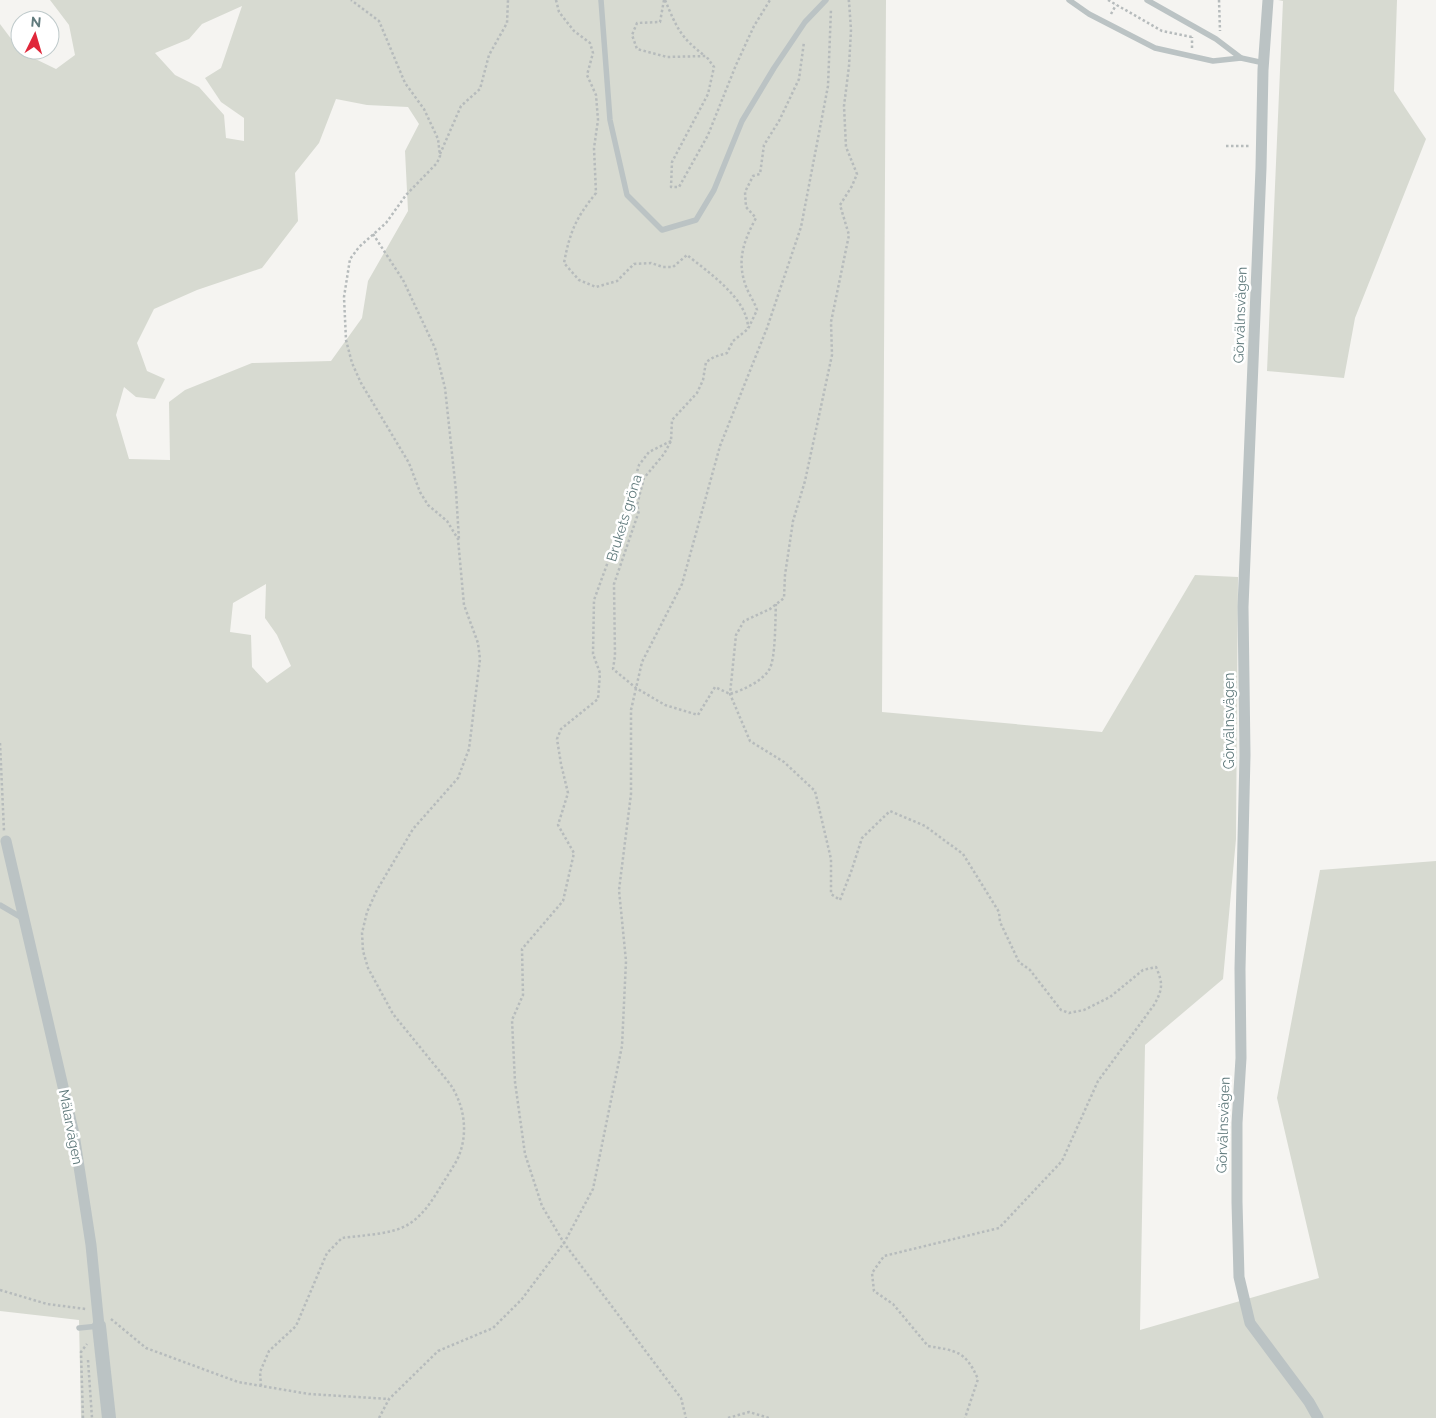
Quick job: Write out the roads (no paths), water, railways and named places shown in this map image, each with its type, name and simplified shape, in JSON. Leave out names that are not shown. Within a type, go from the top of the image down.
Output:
[{"type":"street","name":"Görvälnsvägen","points":[[1268,0],[1242,606],[1245,756],[1240,969],[1241,1058],[1237,1124],[1239,1277],[1250,1323],[1309,1402],[1318,1418]]},
{"type":"street","name":"Mälarvägen","points":[[3,841],[25,920],[74,1134],[91,1244],[109,1418]]},
{"type":"lane","points":[[600,0],[610,120],[627,195],[662,230],[696,220],[714,190],[746,113],[805,22],[826,0]]},
{"type":"lane","points":[[1068,0],[1089,14],[1155,48],[1214,61],[1241,58],[1264,63]]},
{"type":"lane","points":[[1147,0],[1218,40],[1241,58]]},
{"type":"lane","points":[[0,905],[25,920]]},
{"type":"lane","points":[[79,1328],[99,1326]]}]
